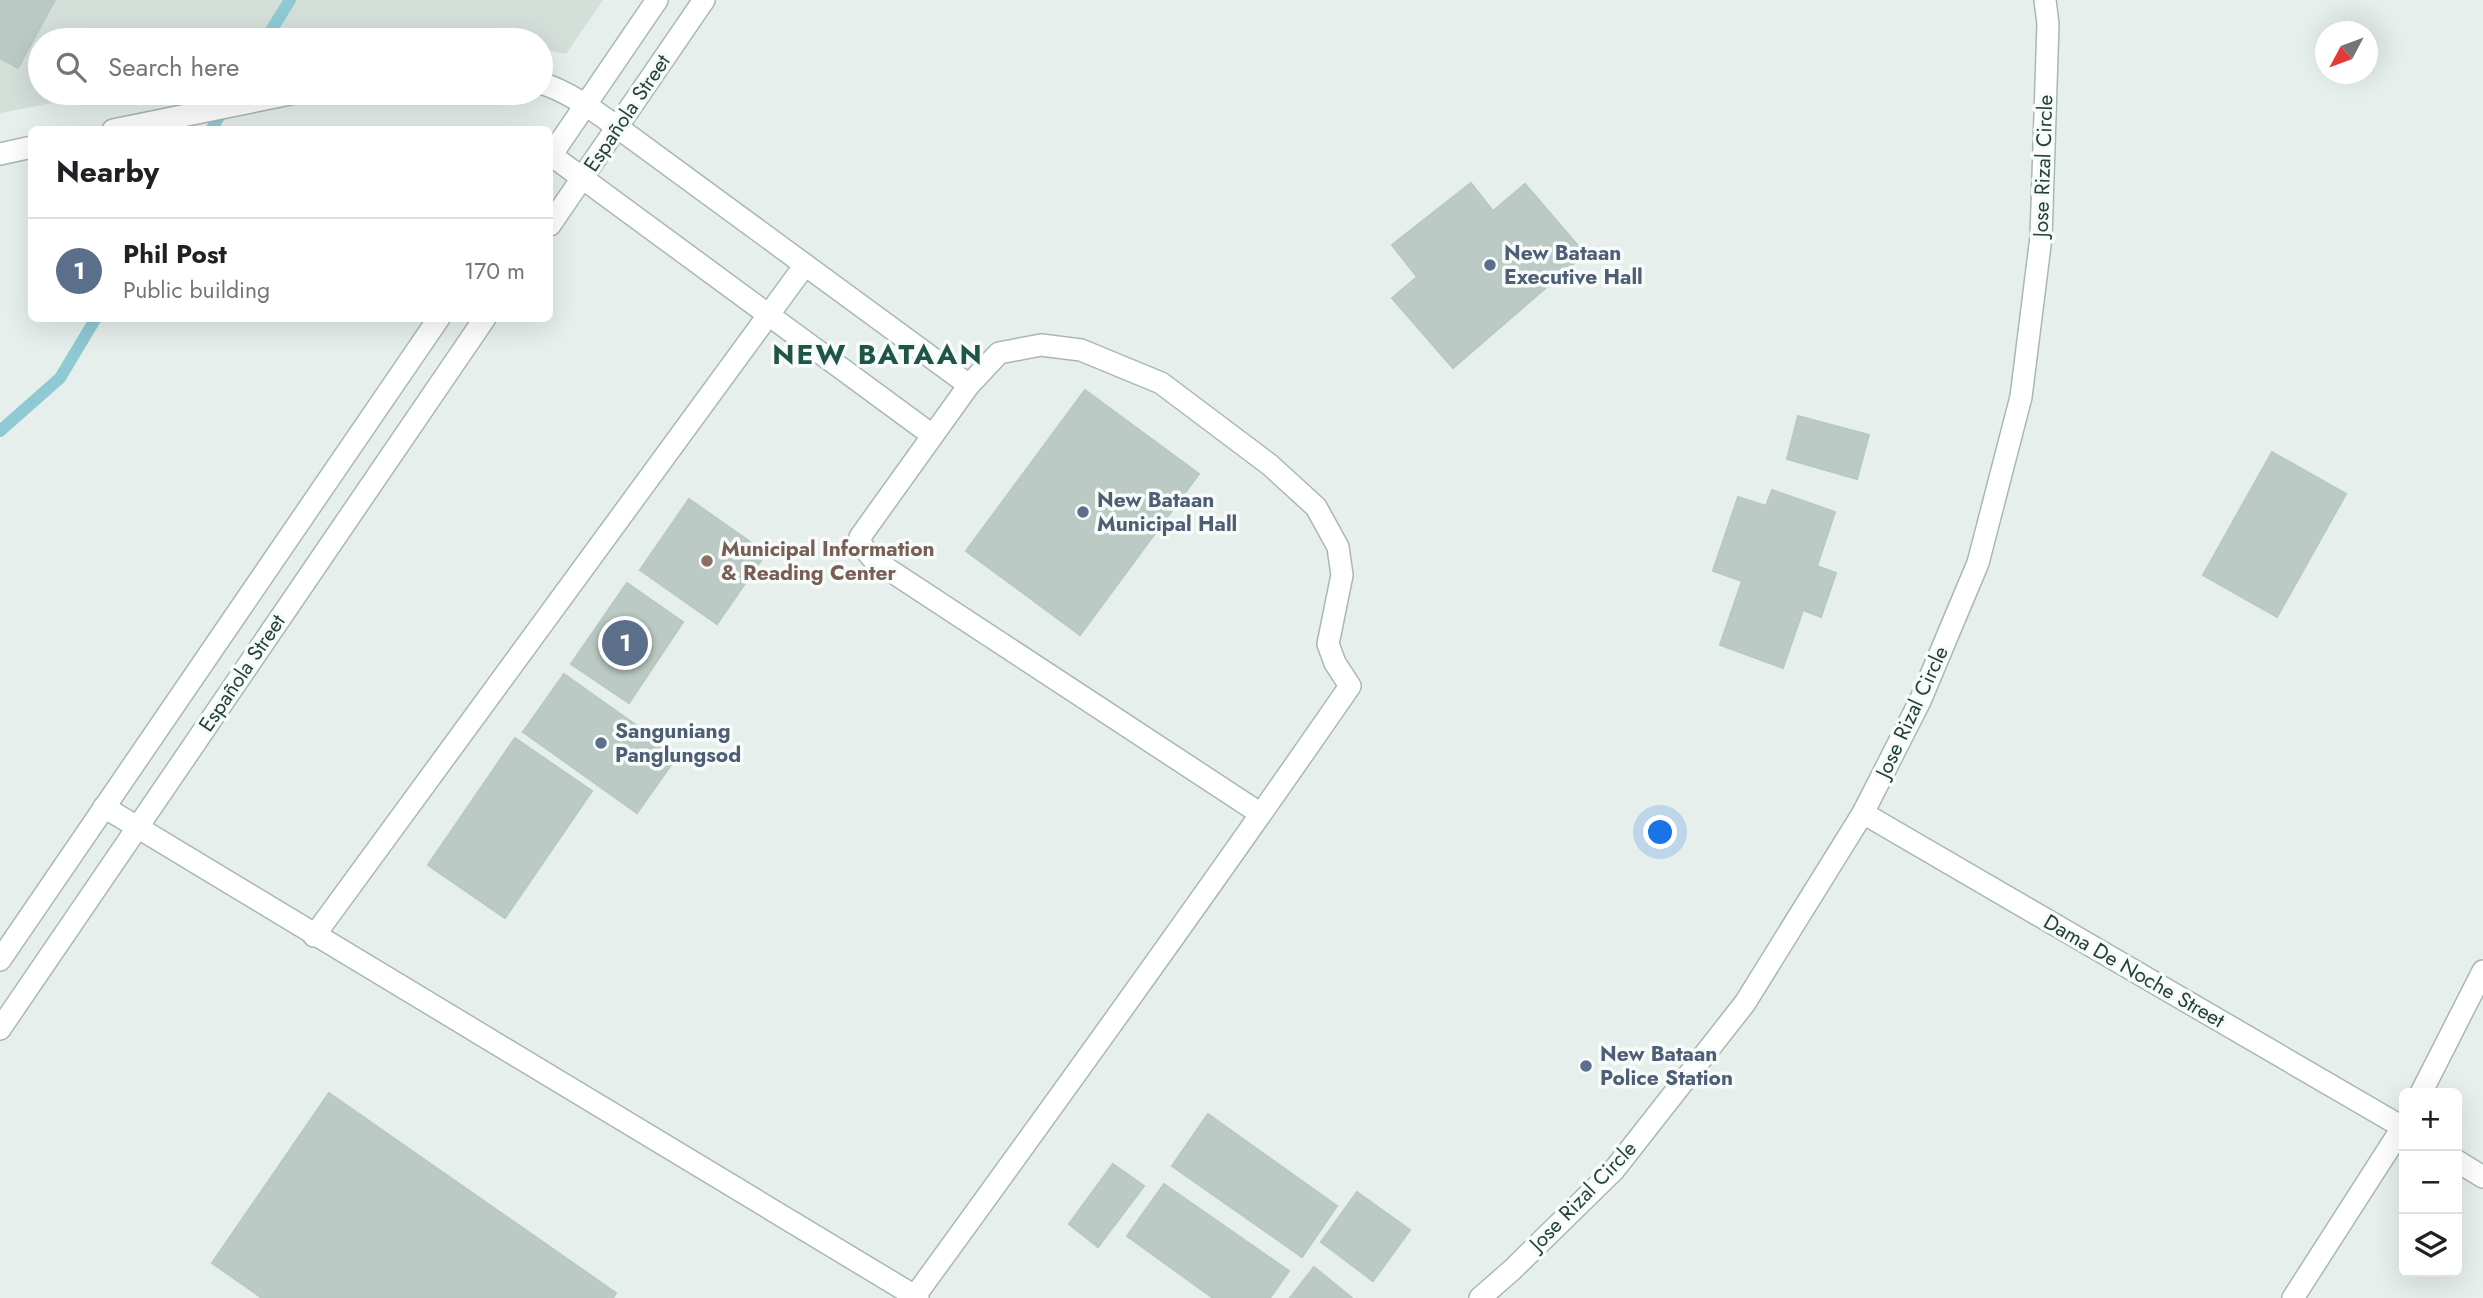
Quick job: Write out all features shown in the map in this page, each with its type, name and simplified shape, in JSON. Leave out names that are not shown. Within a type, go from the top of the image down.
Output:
[{"type":"street","name":"Española Street","points":[[553,152],[657,0]]},
{"type":"street","name":"Española Street","points":[[553,221],[704,0]]},
{"type":"street","name":"Jose Rizal Circle","points":[[1480,1298],[1512,1270],[1622,1159],[1745,1003],[1863,814],[1920,701],[1978,563],[2021,397],[2041,237],[2048,24],[2045,0]]},
{"type":"street","points":[[553,87],[586,104],[969,385]]},
{"type":"street","points":[[132,126],[232,105]]},
{"type":"street","points":[[0,154],[28,148]]},
{"type":"street","points":[[553,158],[932,435]]},
{"type":"street","points":[[314,936],[805,265]]},
{"type":"street","name":"Española Street","points":[[0,960],[436,322]]},
{"type":"street","name":"Española Street","points":[[0,1029],[482,322]]},
{"type":"street","points":[[104,807],[916,1297],[1181,930],[1350,686],[1335,663],[1328,644],[1342,575],[1338,547],[1316,508],[1270,465],[1161,383],[1081,350],[1041,345],[999,353],[969,385],[932,435],[860,537],[862,546],[868,554],[1261,814]]},
{"type":"street","name":"Dama De Noche Street","points":[[1863,814],[2399,1124]]},
{"type":"street","points":[[2424,1088],[2483,971]]},
{"type":"street","points":[[2293,1298],[2399,1135]]},
{"type":"street","points":[[2462,1164],[2483,1177]]},
{"type":"shaded area","points":[[0,0],[603,0],[566,54],[553,51],[553,28],[28,28],[28,105],[42,105],[0,113]]},
{"type":"building","points":[[0,0],[55,0],[40,28],[28,28],[28,50],[18,68],[0,58]]},
{"type":"building","name":"New Bataan Executive Hall","points":[[1471,183],[1493,211],[1525,184],[1585,254],[1453,368],[1392,298],[1417,277],[1392,245]]},
{"type":"building","name":"New Bataan Municipal Hall","points":[[1085,390],[1199,474],[1080,635],[966,551]]},
{"type":"building","points":[[1798,416],[1869,435],[1857,479],[1787,459]]},
{"type":"building","points":[[2272,452],[2346,494],[2277,617],[2203,575]]},
{"type":"building","points":[[1772,490],[1835,512],[1817,566],[1836,573],[1821,617],[1803,610],[1783,668],[1720,645],[1742,581],[1713,571],[1738,497],[1766,506]]},
{"type":"building","points":[[689,499],[766,553],[717,624],[640,570]]},
{"type":"building","points":[[627,583],[683,622],[629,703],[571,664]]},
{"type":"building","name":"Sanguniang Panglungsod","points":[[564,674],[678,755],[637,813],[523,732]]},
{"type":"building","points":[[515,738],[592,791],[505,918],[428,865]]},
{"type":"building","points":[[329,1093],[616,1293],[613,1298],[262,1298],[212,1263]]},
{"type":"building","points":[[1208,1114],[1337,1206],[1302,1257],[1172,1166]]},
{"type":"building","points":[[1113,1164],[1144,1186],[1098,1247],[1069,1224]]},
{"type":"building","points":[[1164,1184],[1289,1271],[1270,1298],[1213,1298],[1127,1236]]},
{"type":"building","points":[[1357,1192],[1410,1230],[1373,1281],[1321,1242]]},
{"type":"building","points":[[1314,1267],[1352,1298],[1290,1298]]},
{"type":"waterway","points":[[272,28],[290,0]]},
{"type":"waterway","points":[[213,126],[226,105]]},
{"type":"waterway","points":[[0,431],[60,378],[94,322]]},
{"type":"place","name":"New Bataan Executive Hall","points":[[1490,265]]},
{"type":"place","name":"New Bataan Municipal Hall","points":[[1083,512]]},
{"type":"place","name":"Municipal Information & Reading Center","points":[[707,561]]},
{"type":"place","name":"Phil Post","points":[[625,643]]},
{"type":"place","name":"Sanguniang Panglungsod","points":[[601,743]]},
{"type":"place","name":"New Bataan Police Station","points":[[1586,1066]]},
{"type":"district","name":"NEW BATAAN","points":[[878,354]]}]
